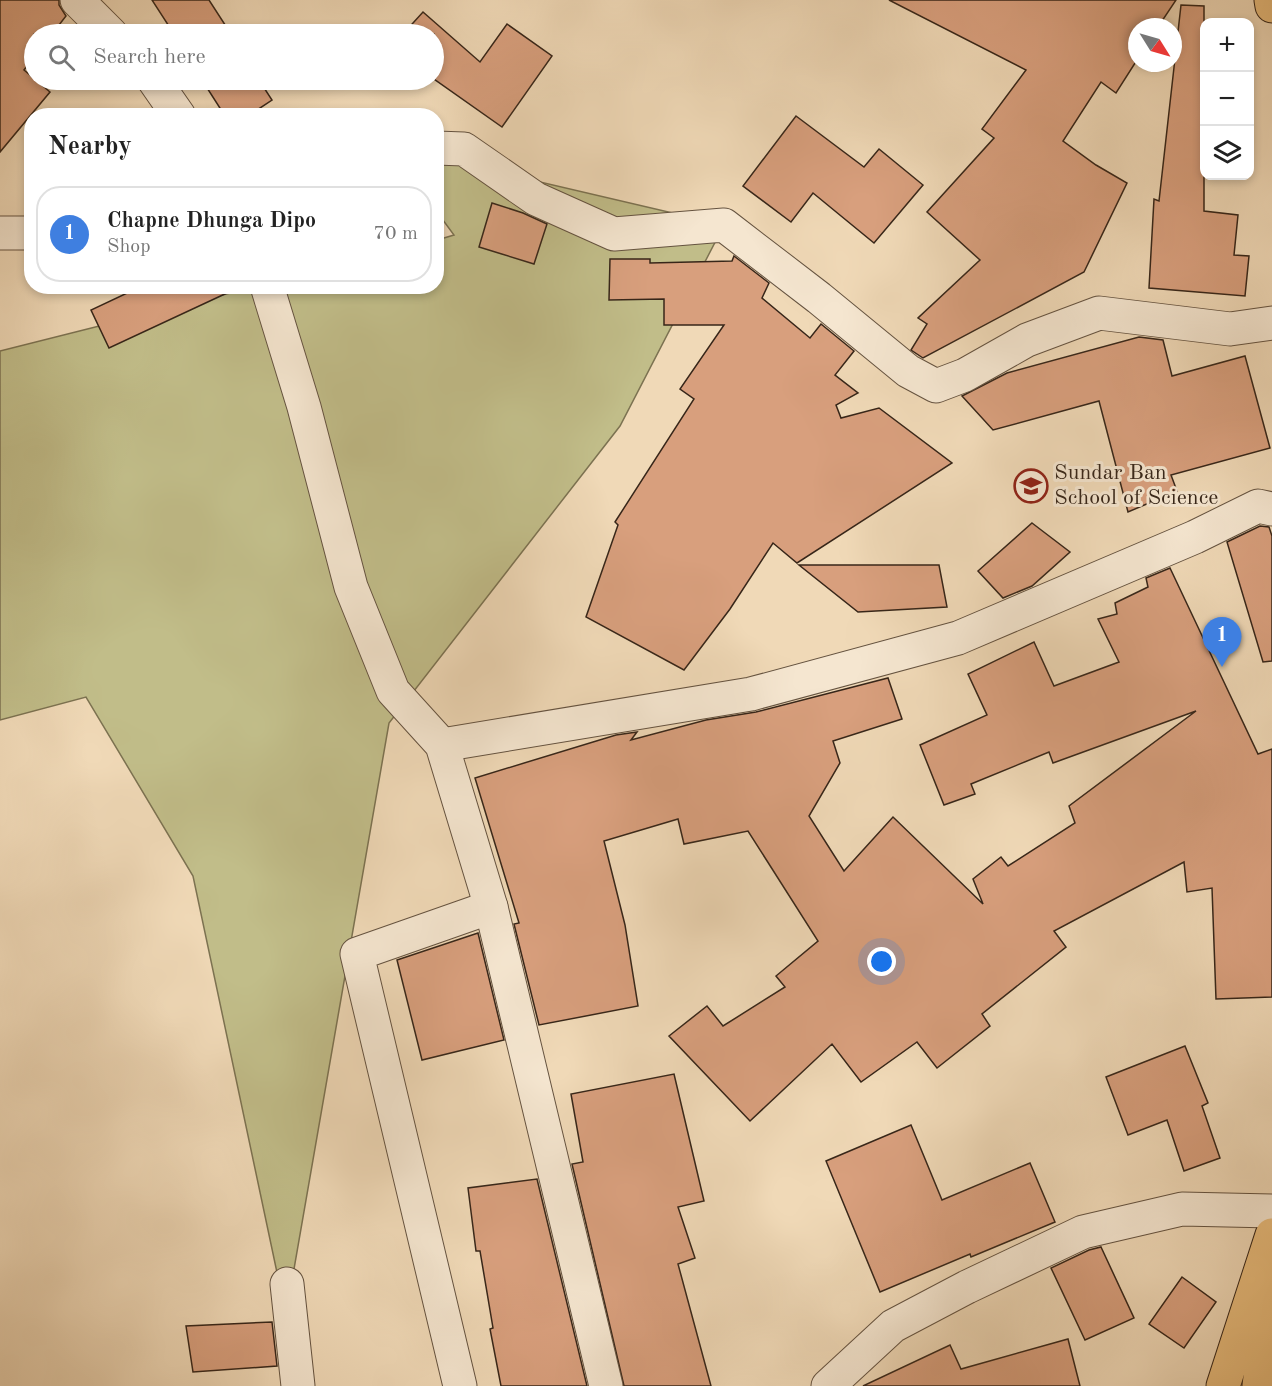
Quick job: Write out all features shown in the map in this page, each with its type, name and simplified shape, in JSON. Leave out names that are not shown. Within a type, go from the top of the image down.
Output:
[{"type":"highway","points":[[1271,0],[1272,6]]},
{"type":"highway","points":[[1223,1386],[1272,1234]]},
{"type":"highway","points":[[1259,1386],[1272,1275]]},
{"type":"street","points":[[77,0],[101,24]]},
{"type":"street","points":[[161,90],[173,108]]},
{"type":"street","points":[[444,148],[464,149],[536,199],[614,234],[724,225],[819,298],[908,371],[936,386],[965,375],[1027,340],[1099,313],[1230,329],[1272,323]]},
{"type":"street","points":[[0,233],[24,233]]},
{"type":"street","points":[[269,294],[304,407],[351,587],[393,691],[442,745],[491,907],[606,1386]]},
{"type":"street","points":[[442,745],[751,694],[958,638],[1195,537],[1258,506],[1272,508]]},
{"type":"street","points":[[460,1386],[357,954],[491,907]]},
{"type":"street","points":[[828,1386],[893,1326],[1083,1232],[1182,1209],[1272,1211]]},
{"type":"street","points":[[286,1284],[298,1386]]},
{"type":"shaded area","points":[[444,160],[724,225],[620,426],[389,723],[286,1315],[193,876],[86,697],[0,720],[0,351],[226,294],[444,294],[444,238],[454,235],[444,221]]},
{"type":"building","points":[[0,0],[59,0],[59,5],[66,16],[60,24],[24,24],[24,90],[48,90],[50,92],[37,108],[24,108],[24,123],[0,152]]},
{"type":"building","points":[[152,0],[209,0],[225,24],[168,24]]},
{"type":"building","points":[[889,0],[1176,0],[1164,18],[1128,18],[1129,72],[1116,93],[1101,82],[1063,141],[1096,165],[1127,183],[1084,272],[923,358],[911,350],[927,324],[918,318],[980,260],[927,212],[994,138],[982,129],[1026,70]]},
{"type":"building","points":[[1181,5],[1204,6],[1204,18],[1200,18],[1200,180],[1204,180],[1204,211],[1238,215],[1234,255],[1249,256],[1245,296],[1149,288],[1154,199],[1159,201],[1173,72],[1182,72],[1182,18],[1180,18]]},
{"type":"building","points":[[423,12],[437,24],[412,24]]},
{"type":"building","points":[[507,24],[552,56],[502,127],[444,86],[444,30],[480,62]]},
{"type":"building","points":[[208,90],[266,90],[272,100],[260,108],[220,108]]},
{"type":"building","points":[[796,116],[864,167],[879,149],[923,185],[874,243],[813,193],[791,222],[743,186]]},
{"type":"building","points":[[492,203],[547,224],[534,264],[479,247]]},
{"type":"building","points":[[734,256],[769,283],[762,298],[810,338],[821,324],[854,351],[835,375],[858,393],[836,405],[841,418],[879,408],[952,463],[797,563],[773,543],[730,609],[684,670],[586,617],[618,525],[615,522],[694,399],[680,389],[724,325],[664,325],[664,299],[609,300],[610,259],[650,259],[650,263],[732,261]]},
{"type":"building","points":[[125,294],[225,294],[109,348],[91,310]]},
{"type":"building","points":[[1139,337],[1163,340],[1172,376],[1245,356],[1270,448],[1171,475],[1177,491],[1128,512],[1099,401],[993,430],[962,396],[1007,373]]},
{"type":"building","points":[[1032,523],[1070,552],[1032,586],[1003,598],[978,571]]},
{"type":"building","points":[[1260,526],[1269,527],[1272,536],[1272,661],[1263,662],[1227,542]]},
{"type":"building","points":[[799,565],[939,565],[947,607],[858,612]]},
{"type":"building","points":[[1170,568],[1258,754],[1272,749],[1272,997],[1216,999],[1212,888],[1187,892],[1184,862],[1054,931],[1066,947],[982,1014],[990,1026],[937,1068],[917,1042],[861,1082],[832,1044],[750,1121],[669,1036],[707,1006],[723,1026],[785,987],[776,976],[818,941],[748,831],[684,844],[678,819],[604,841],[625,925],[638,1006],[539,1025],[514,924],[519,923],[475,778],[616,735],[637,732],[631,740],[706,720],[756,712],[888,678],[902,719],[833,741],[840,763],[809,816],[844,871],[893,817],[983,904],[973,879],[1001,857],[1008,866],[1075,823],[1069,806],[1196,711],[1053,763],[1049,752],[971,784],[975,794],[944,805],[920,745],[987,715],[968,674],[1034,642],[1054,686],[1119,662],[1098,619],[1117,614],[1115,603],[1148,587],[1146,578]]},
{"type":"building","points":[[478,933],[504,1040],[422,1060],[397,960]]},
{"type":"building","points":[[1185,1046],[1208,1103],[1202,1106],[1220,1158],[1184,1171],[1167,1120],[1128,1135],[1106,1077]]},
{"type":"building","points":[[674,1074],[704,1201],[678,1207],[695,1258],[678,1264],[711,1386],[624,1386],[572,1164],[583,1162],[571,1094]]},
{"type":"building","points":[[911,1125],[942,1200],[1030,1163],[1055,1222],[971,1257],[970,1254],[880,1292],[826,1161]]},
{"type":"building","points":[[537,1179],[587,1386],[501,1386],[490,1329],[493,1328],[480,1251],[476,1251],[468,1188]]},
{"type":"building","points":[[1101,1247],[1134,1318],[1085,1340],[1051,1268],[1089,1250]]},
{"type":"building","points":[[1182,1277],[1216,1302],[1184,1348],[1149,1324]]},
{"type":"building","points":[[272,1322],[277,1366],[193,1372],[186,1326]]},
{"type":"building","points":[[1068,1339],[1080,1386],[863,1386],[950,1345],[961,1369]]},
{"type":"place","name":"Sundar Ban School of Science","points":[[1031,486]]},
{"type":"place","name":"Chapne Dhunga Dipo","points":[[1222,667]]}]
